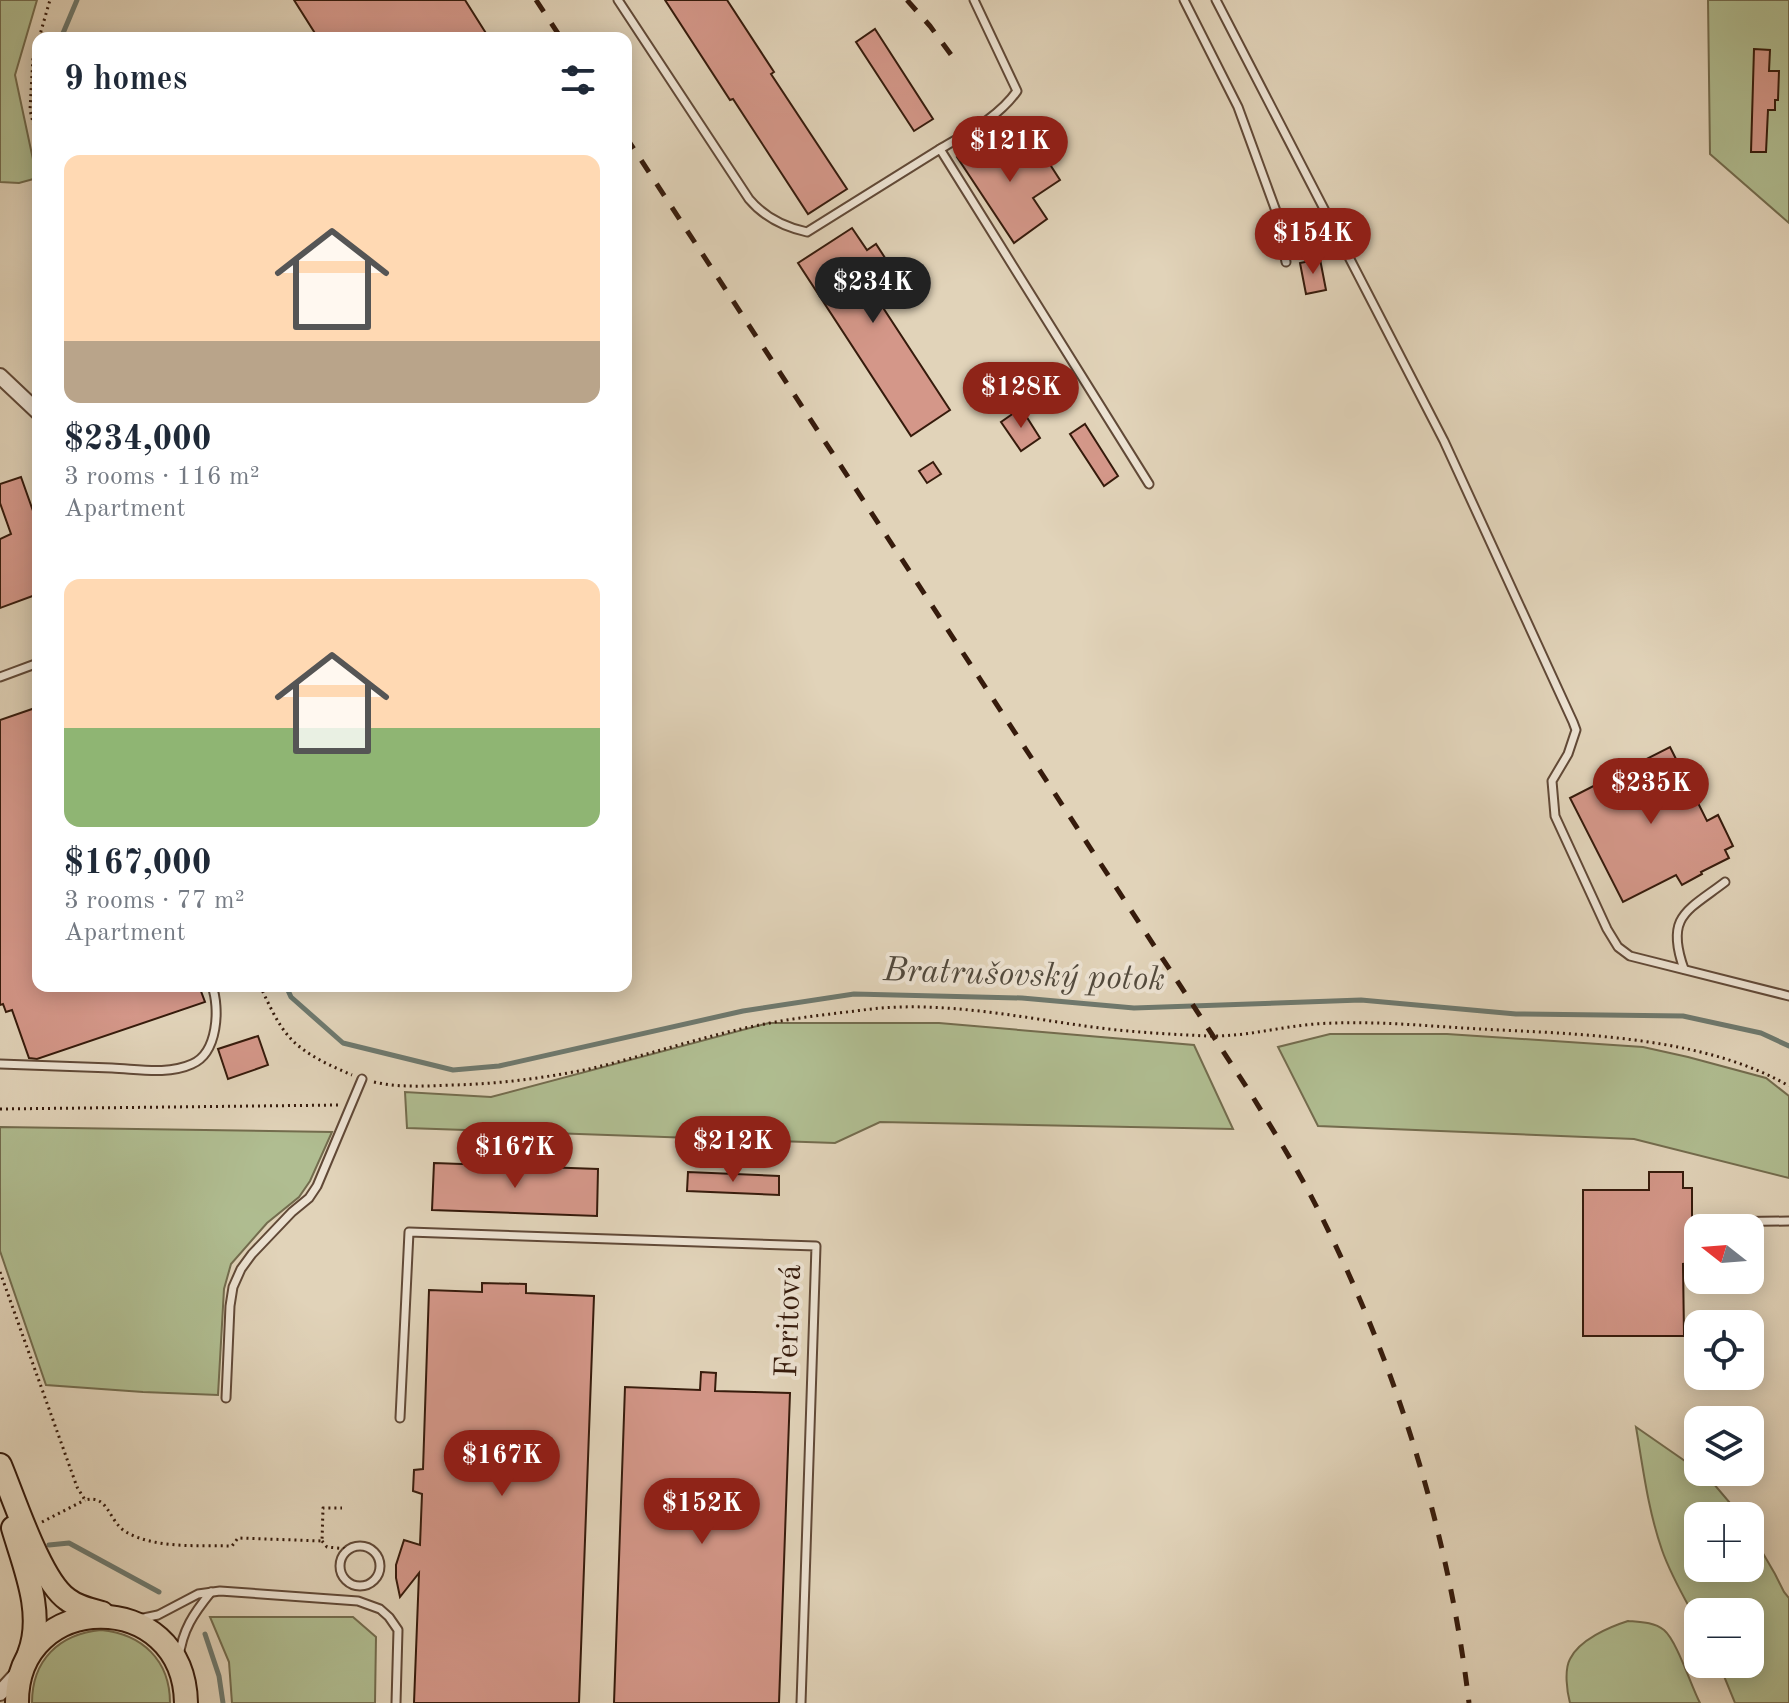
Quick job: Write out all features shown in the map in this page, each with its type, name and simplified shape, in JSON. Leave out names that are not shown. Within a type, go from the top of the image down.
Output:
[{"type":"main road","points":[[0,1465],[42,1567],[54,1587],[78,1606],[139,1624],[157,1636],[180,1668],[186,1703]]},
{"type":"main road","points":[[0,1484],[32,1597],[34,1637],[18,1685],[17,1703]]},
{"type":"main road","points":[[26,1661],[48,1634],[69,1622],[96,1616],[119,1617]]},
{"type":"street","points":[[0,376],[32,406]]},
{"type":"street","points":[[0,1693],[26,1661]]},
{"type":"lane","points":[[618,0],[749,199],[757,208],[785,226],[807,232],[993,117],[1010,102],[1017,91],[974,0]]},
{"type":"lane","points":[[1184,0],[1238,107],[1276,211],[1286,262]]},
{"type":"lane","points":[[1216,0],[1444,441],[1573,722],[1576,730],[1568,754],[1552,781],[1555,816],[1607,929],[1618,947],[1630,956],[1789,996]]},
{"type":"lane","points":[[940,149],[1149,484]]},
{"type":"lane","points":[[0,677],[32,665]]},
{"type":"lane","points":[[1684,969],[1676,939],[1682,914],[1725,882]]},
{"type":"lane","points":[[0,1064],[167,1071],[195,1064],[207,1051],[213,1036],[217,1021],[214,992]]},
{"type":"lane","points":[[226,1398],[233,1287],[252,1254],[309,1198],[317,1186],[362,1079]]},
{"type":"lane","points":[[1764,1221],[1789,1221]]},
{"type":"lane","name":"Feritová","points":[[400,1418],[409,1232],[816,1246],[801,1703]]},
{"type":"lane","points":[[367,1546],[378,1555],[380,1568],[369,1584],[359,1586],[349,1583],[341,1573],[341,1560],[348,1549],[367,1546]]},
{"type":"lane","points":[[358,1601],[359,1586]]},
{"type":"lane","points":[[180,1668],[178,1657],[182,1635],[196,1611],[215,1592]]},
{"type":"lane","points":[[119,1617],[147,1618],[189,1598],[215,1592],[358,1601],[380,1609],[398,1630],[396,1703]]},
{"type":"path","points":[[40,32],[50,0]]},
{"type":"path","points":[[32,75],[32,118]]},
{"type":"path","points":[[263,992],[291,1039],[309,1053],[362,1079],[391,1085],[498,1084],[587,1069],[769,1023],[870,1009],[916,1007],[1130,1031],[1213,1036],[1312,1025],[1371,1023],[1583,1034],[1664,1044],[1766,1072],[1789,1086]]},
{"type":"path","points":[[0,1109],[349,1105]]},
{"type":"path","points":[[0,1272],[77,1487],[85,1500]]},
{"type":"path","points":[[35,1526],[85,1500],[98,1499],[121,1529],[158,1543],[232,1546],[238,1538],[322,1541]]},
{"type":"path","points":[[342,1508],[323,1508],[322,1541],[327,1547],[348,1549]]},
{"type":"green space","points":[[0,0],[37,0],[15,75],[32,155],[32,179],[19,183],[0,182]]},
{"type":"green space","points":[[1708,0],[1789,0],[1789,223],[1710,154]]},
{"type":"green space","points":[[769,1023],[939,1023],[1194,1045],[1233,1129],[880,1122],[835,1143],[407,1128],[405,1092],[491,1097]]},
{"type":"green space","points":[[1330,1034],[1447,1034],[1643,1047],[1766,1078],[1789,1096],[1789,1178],[1634,1139],[1318,1126],[1278,1047]]},
{"type":"green space","points":[[0,1127],[332,1132],[310,1181],[299,1197],[267,1223],[231,1264],[224,1289],[218,1395],[46,1385],[0,1251]]},
{"type":"green space","points":[[1636,1427],[1684,1460],[1684,1486],[1716,1486],[1729,1502],[1684,1502],[1684,1582],[1764,1582],[1764,1555],[1789,1598],[1789,1703],[1735,1703],[1725,1678],[1764,1678],[1764,1598],[1684,1598],[1662,1550],[1646,1489]]},
{"type":"green space","points":[[210,1617],[353,1617],[376,1637],[375,1703],[232,1703],[229,1662]]},
{"type":"green space","points":[[1628,1621],[1651,1624],[1664,1630],[1684,1665],[1684,1678],[1690,1678],[1700,1703],[1570,1703],[1567,1669],[1570,1659],[1580,1646]]},
{"type":"green space","points":[[101,1630],[129,1637],[151,1652],[165,1674],[170,1703],[32,1703],[37,1674],[51,1652],[72,1637]]},
{"type":"building","points":[[294,0],[465,0],[485,32],[314,32]]},
{"type":"building","points":[[665,0],[727,0],[774,72],[771,74],[847,189],[808,214]]},
{"type":"building","points":[[875,29],[933,119],[914,131],[856,42]]},
{"type":"building","points":[[1754,49],[1770,50],[1769,71],[1779,71],[1778,100],[1775,100],[1775,110],[1768,110],[1766,152],[1751,152]]},
{"type":"building","points":[[991,134],[1011,164],[1038,146],[1060,180],[1033,198],[1047,219],[1014,243],[957,157]]},
{"type":"building","points":[[852,228],[867,250],[876,244],[902,284],[878,300],[950,410],[911,436],[798,263]]},
{"type":"building","points":[[1320,259],[1326,290],[1306,294],[1300,263]]},
{"type":"building","points":[[1021,408],[1040,438],[1021,451],[1001,422]]},
{"type":"building","points":[[1085,424],[1118,476],[1104,486],[1070,434]]},
{"type":"building","points":[[933,462],[941,474],[927,483],[919,471]]},
{"type":"building","points":[[21,477],[32,508],[32,596],[0,608],[0,539],[11,534],[0,503],[0,484]]},
{"type":"building","points":[[32,709],[32,992],[201,992],[205,1002],[37,1059],[29,1058],[12,1010],[6,1012],[3,1004],[0,1005],[0,720]]},
{"type":"building","points":[[1670,747],[1707,821],[1718,815],[1733,846],[1725,850],[1729,858],[1682,885],[1676,875],[1623,902],[1570,798]]},
{"type":"building","points":[[258,1036],[268,1065],[228,1079],[218,1049]]},
{"type":"building","points":[[434,1163],[598,1169],[597,1216],[432,1210]]},
{"type":"building","points":[[688,1172],[779,1176],[779,1195],[687,1191]]},
{"type":"building","points":[[1649,1172],[1683,1172],[1683,1188],[1692,1188],[1692,1214],[1684,1214],[1684,1336],[1583,1336],[1583,1190],[1649,1190]]},
{"type":"building","points":[[482,1283],[526,1284],[526,1293],[594,1296],[579,1703],[414,1703],[419,1573],[400,1597],[396,1565],[404,1540],[420,1545],[422,1494],[413,1491],[414,1470],[423,1469],[429,1290],[482,1292]]},
{"type":"building","points":[[701,1372],[716,1373],[715,1391],[790,1393],[779,1703],[614,1703],[625,1387],[700,1390]]},
{"type":"waterway","name":"Bratrušovský potok","points":[[64,32],[77,0]]},
{"type":"waterway","name":"Bratrušovský potok","points":[[289,992],[343,1043],[453,1070],[499,1066],[743,1011],[854,994],[1022,998],[1134,1008],[1361,1000],[1516,1014],[1683,1016],[1761,1033],[1789,1046]]},
{"type":"waterway","points":[[49,1545],[69,1543],[159,1592]]},
{"type":"waterway","points":[[205,1634],[219,1676],[223,1703]]},
{"type":"railway","points":[[536,0],[557,32]]},
{"type":"railway","points":[[907,0],[955,60]]},
{"type":"railway","points":[[632,146],[1251,1094],[1310,1194],[1366,1315],[1412,1441],[1447,1571],[1469,1703]]}]
